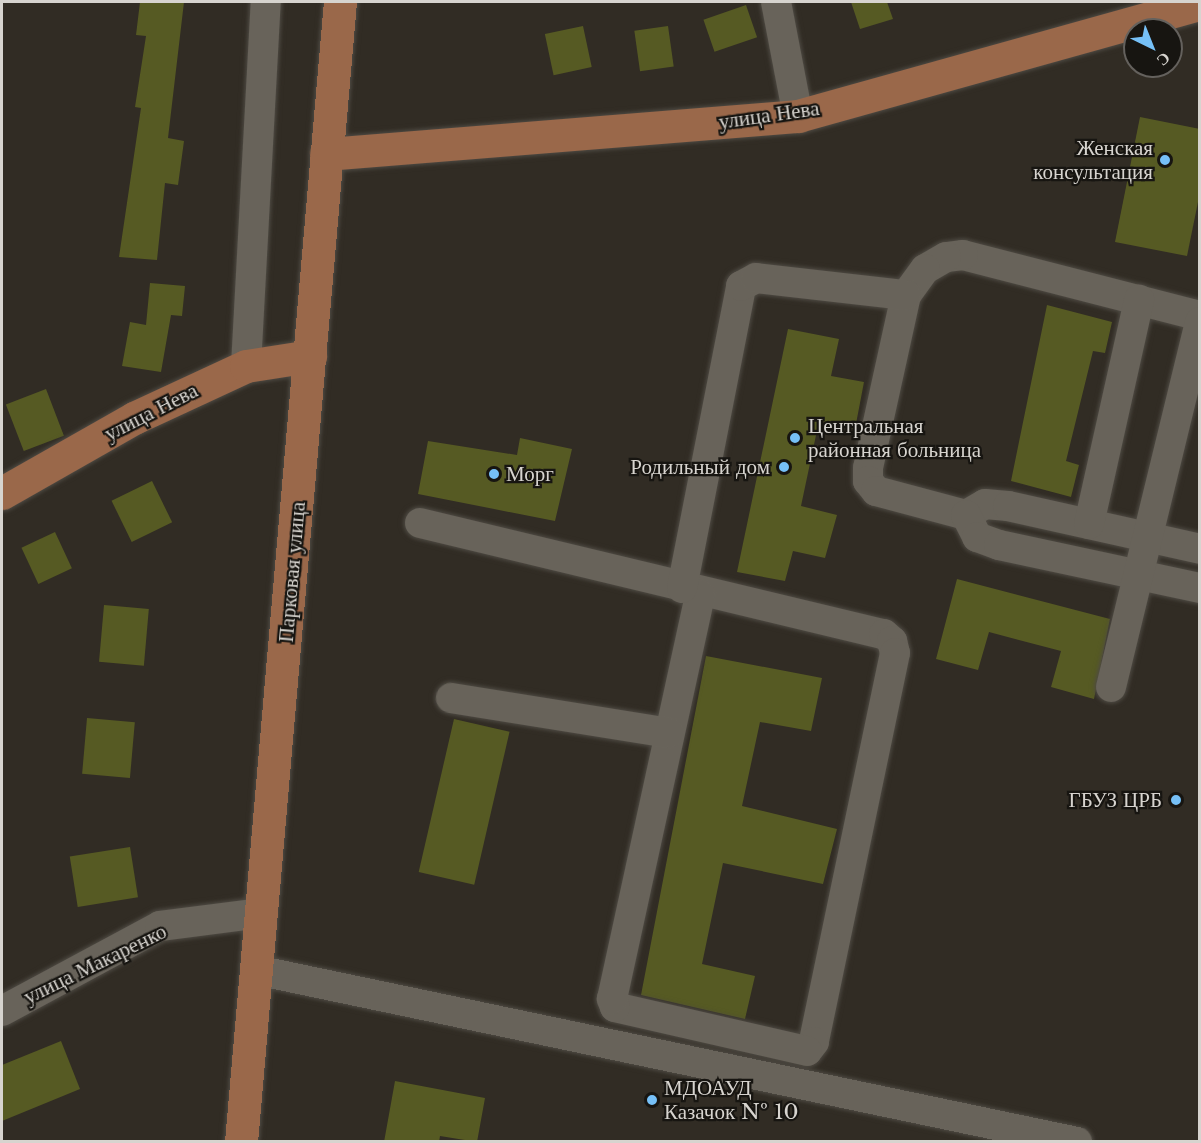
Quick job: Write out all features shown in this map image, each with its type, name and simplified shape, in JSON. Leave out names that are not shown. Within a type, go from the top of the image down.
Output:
[{"type":"main road","name":"Парковая улица","points":[[241,1142],[340,2]]},
{"type":"main road","name":"улица Нева","points":[[326,154],[798,116],[1200,4]]},
{"type":"main road","name":"улица Нева","points":[[2,493],[134,418],[246,366],[310,356]]},
{"type":"street","points":[[246,366],[266,2]]},
{"type":"street","points":[[776,2],[798,116]]},
{"type":"street","points":[[1200,316],[963,255],[925,269],[906,295],[868,481],[876,491],[966,515],[985,504],[1148,536],[1200,549]]},
{"type":"street","points":[[420,523],[691,591],[884,634],[895,653],[814,1042],[807,1051],[615,1007],[613,990],[669,734],[691,591],[741,286],[756,278],[906,295]]},
{"type":"street","points":[[1089,524],[1139,300]]},
{"type":"street","points":[[1111,687],[1200,322]]},
{"type":"street","points":[[966,515],[977,537],[999,545],[1200,588]]},
{"type":"street","points":[[451,698],[669,734]]},
{"type":"street","name":"улица Макаренко","points":[[2,1011],[160,926],[262,913]]},
{"type":"street","points":[[256,970],[1077,1142]]},
{"type":"building","points":[[140,2],[184,2],[168,138],[184,141],[178,185],[165,183],[157,260],[119,257],[141,108],[135,107],[146,36],[136,35]]},
{"type":"building","points":[[851,2],[887,2],[893,19],[860,29]]},
{"type":"building","points":[[746,5],[757,37],[715,52],[703,20]]},
{"type":"building","points":[[583,26],[592,67],[554,75],[545,34]]},
{"type":"building","points":[[668,26],[674,67],[640,71],[634,31]]},
{"type":"building","name":"Женская консультация","points":[[1140,117],[1200,129],[1200,192],[1187,256],[1115,242]]},
{"type":"building","points":[[150,283],[185,286],[182,316],[171,315],[161,372],[122,366],[130,322],[146,325]]},
{"type":"building","points":[[1047,305],[1112,322],[1105,353],[1093,351],[1066,461],[1079,465],[1071,497],[1011,481]]},
{"type":"building","name":"Родильный дом","points":[[788,329],[839,339],[831,376],[864,382],[855,429],[819,421],[801,506],[837,515],[825,558],[793,551],[785,581],[737,572]]},
{"type":"building","points":[[46,389],[64,436],[24,451],[6,404]]},
{"type":"building","name":"Морг","points":[[520,438],[572,449],[555,521],[418,494],[428,441],[517,455]]},
{"type":"building","points":[[152,481],[172,522],[132,542],[112,501]]},
{"type":"building","points":[[55,532],[72,568],[38,584],[21,548]]},
{"type":"building","points":[[957,579],[1110,619],[1094,699],[1051,687],[1061,651],[989,632],[978,670],[936,659]]},
{"type":"building","points":[[104,605],[149,609],[144,666],[99,662]]},
{"type":"building","points":[[706,656],[822,678],[811,731],[760,722],[742,806],[837,829],[823,884],[723,863],[702,964],[755,976],[745,1019],[641,995]]},
{"type":"building","points":[[87,718],[135,722],[130,778],[82,774]]},
{"type":"building","points":[[454,719],[510,732],[474,885],[419,872]]},
{"type":"building","points":[[130,847],[138,897],[78,907],[70,857]]},
{"type":"building","points":[[61,1041],[80,1089],[2,1121],[2,1065]]},
{"type":"building","points":[[395,1081],[485,1098],[477,1142],[440,1136],[439,1142],[384,1142]]},
{"type":"place","name":"Женская консультация","points":[[1165,160]]},
{"type":"place","name":"Центральная районная больница","points":[[795,438]]},
{"type":"place","name":"Родильный дом","points":[[784,467]]},
{"type":"place","name":"Морг","points":[[494,474]]},
{"type":"place","name":"ГБУЗ ЦРБ","points":[[1176,800]]},
{"type":"place","name":"МДОАУД Казачок № 10","points":[[652,1100]]}]
